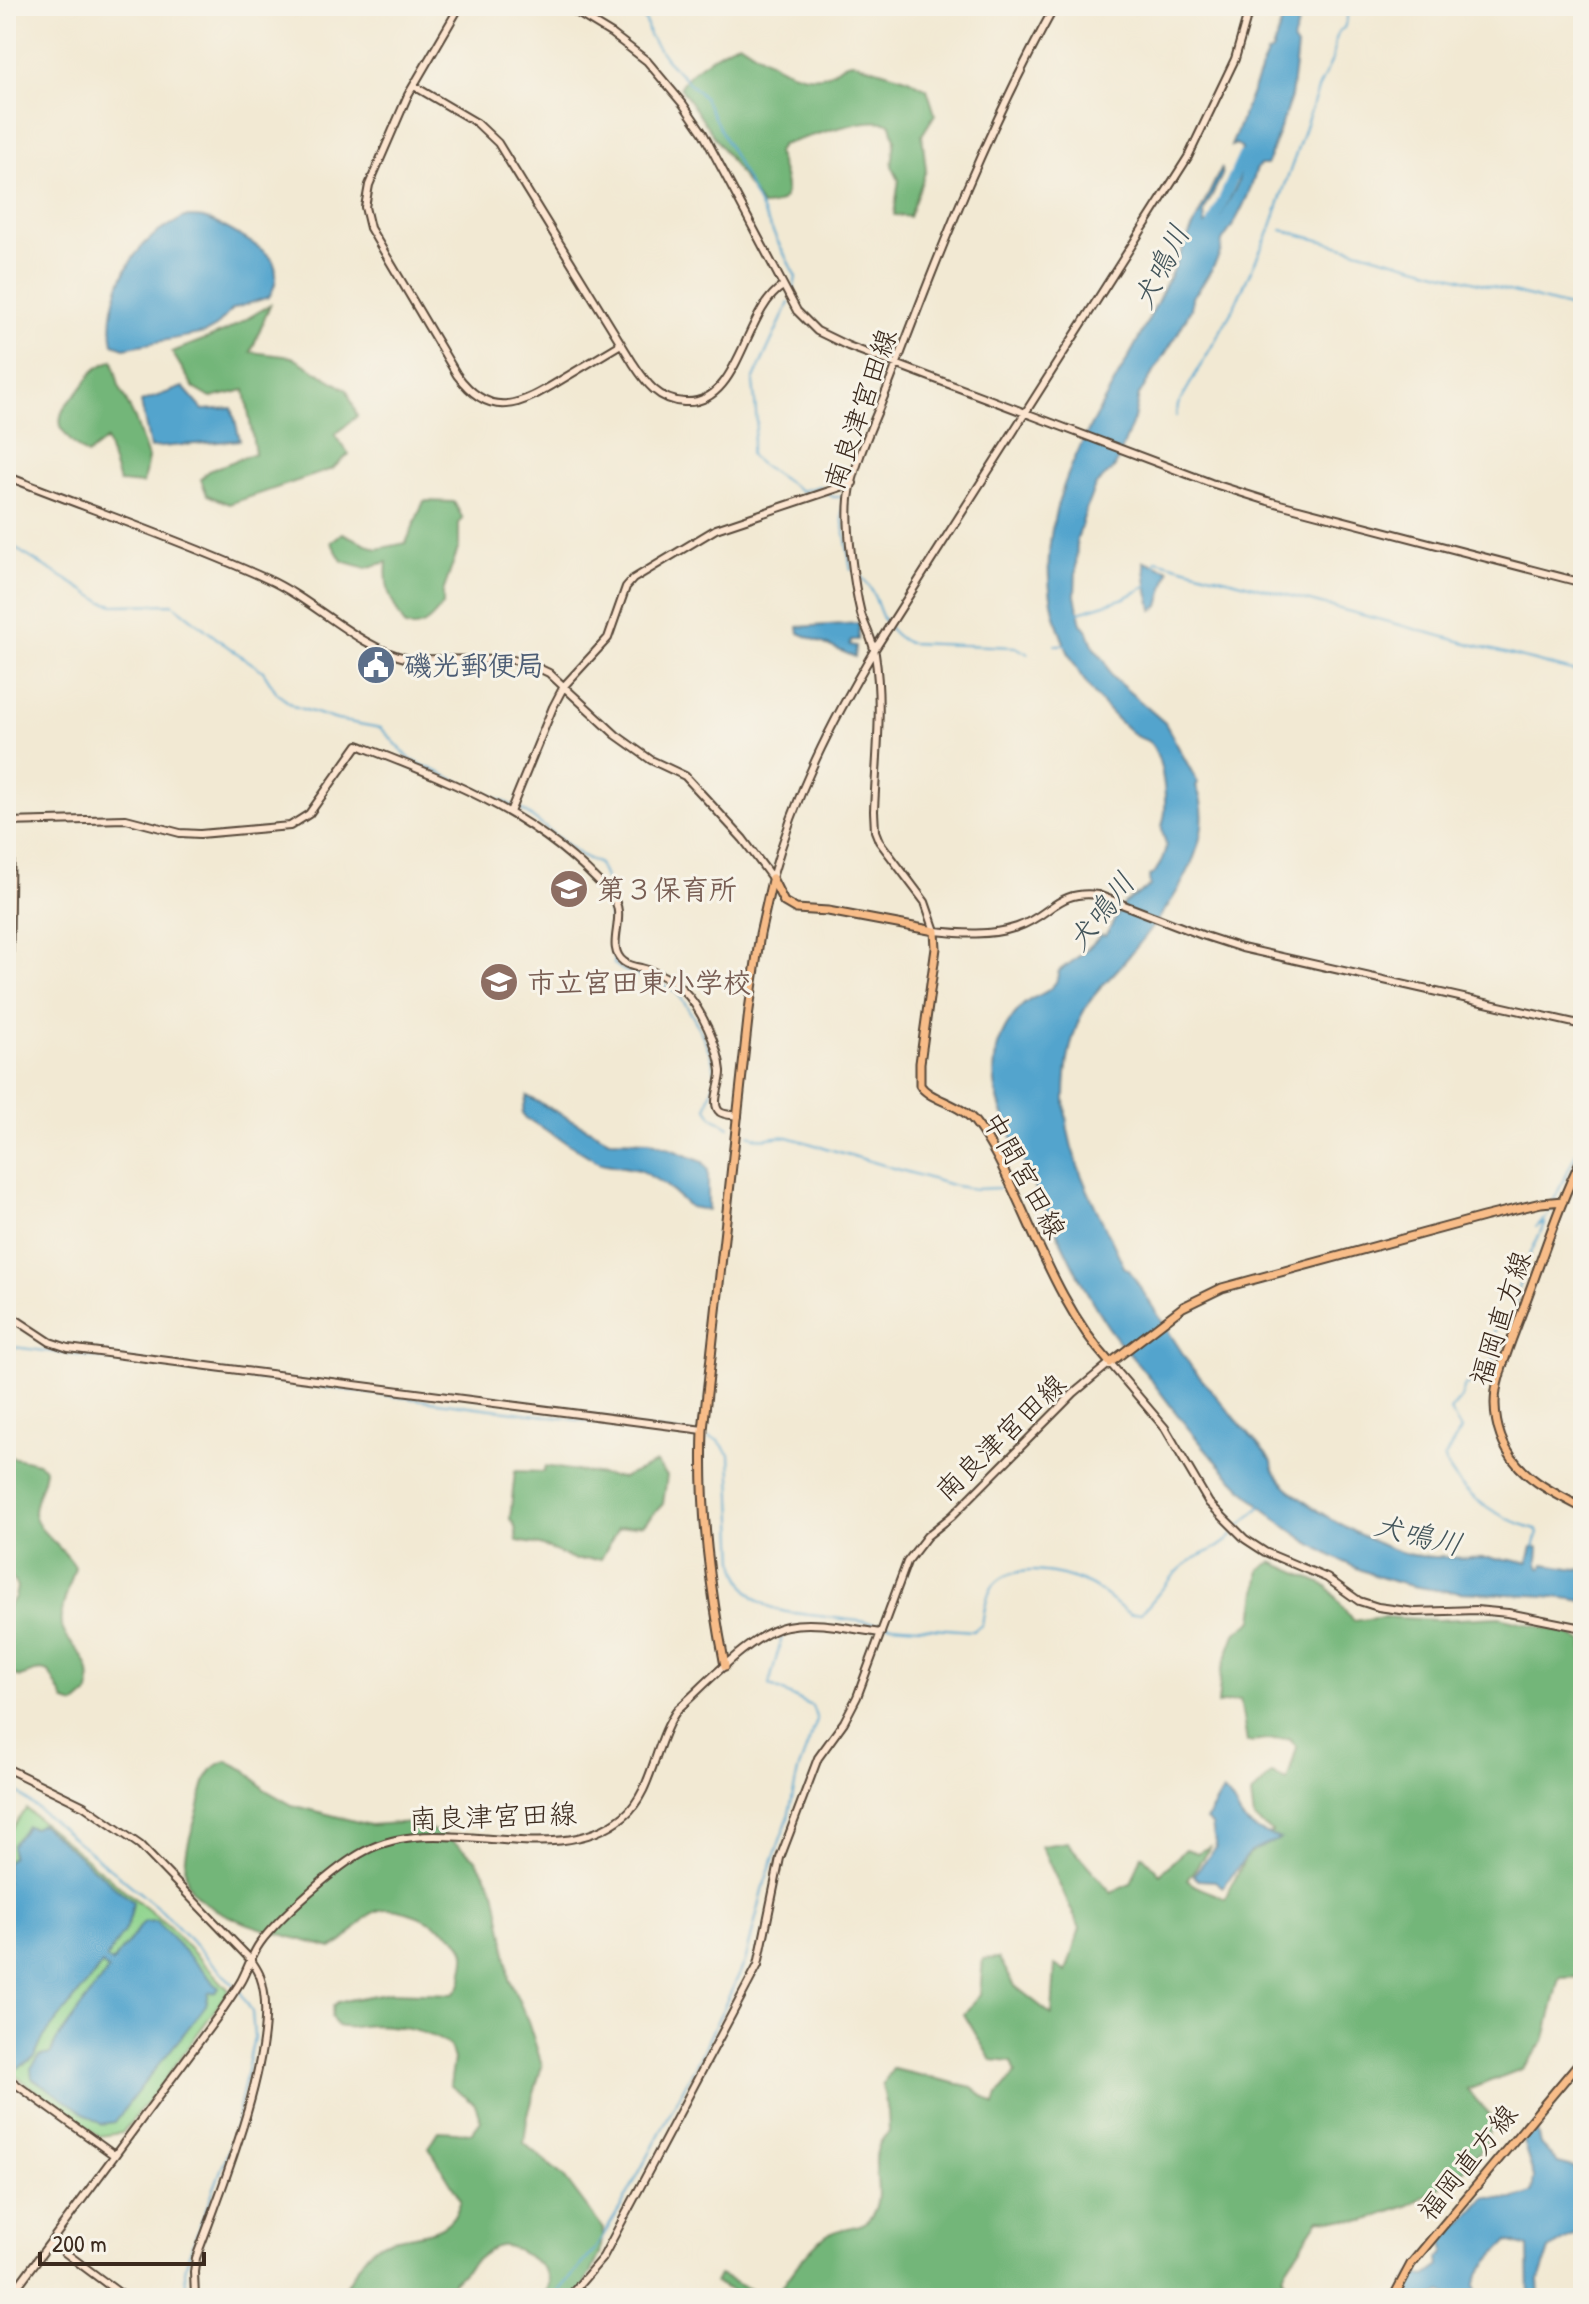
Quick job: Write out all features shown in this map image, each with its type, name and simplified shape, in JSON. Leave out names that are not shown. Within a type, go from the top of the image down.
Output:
[{"type":"main road","points":[[772,878],[784,902],[796,909],[828,911],[935,931]]},
{"type":"main road","points":[[725,1666],[705,1542],[703,1430],[755,966],[772,878]]},
{"type":"main road","name":"中間宮田線","points":[[935,931],[936,948],[920,1063],[920,1085],[929,1094],[957,1106],[975,1122],[1007,1175],[1069,1306],[1093,1344],[1113,1361]]},
{"type":"main road","name":"福岡直方線","points":[[1583,1156],[1563,1201],[1501,1372],[1496,1406],[1502,1439],[1515,1463],[1538,1483],[1583,1508]]},
{"type":"main road","points":[[1113,1361],[1179,1310],[1222,1288],[1483,1217],[1563,1201]]},
{"type":"main road","name":"福岡直方線","points":[[1393,2298],[1411,2264],[1583,2058]]},
{"type":"street","points":[[460,6],[414,86],[369,185],[366,218],[376,240],[466,387],[484,400],[498,404],[517,403],[530,398],[621,344]]},
{"type":"street","points":[[566,6],[620,40],[663,77],[703,133],[797,311],[817,331],[896,365],[1268,501],[1583,583]]},
{"type":"street","name":"南良津宮田線","points":[[935,931],[925,902],[879,841],[875,831],[879,686],[875,649],[860,612],[849,523],[849,498],[896,365],[978,160],[1016,78],[1055,6]]},
{"type":"street","points":[[772,878],[807,774],[837,712],[1188,157],[1235,59],[1250,6]]},
{"type":"street","points":[[414,86],[477,123],[498,143],[649,387],[666,399],[689,403],[715,392],[727,379],[764,303],[783,286]]},
{"type":"street","points":[[6,476],[266,579],[373,646],[393,655],[409,659],[513,660],[540,668],[616,735],[651,760],[686,777],[743,839],[772,878]]},
{"type":"street","points":[[511,808],[546,721],[564,686],[608,638],[626,587],[633,579],[716,529],[853,483]]},
{"type":"street","points":[[6,1000],[9,977],[8,822],[126,819],[180,833],[200,834],[290,826],[309,814],[358,745],[511,808],[613,896],[620,910],[615,940],[620,958],[627,964],[666,977],[692,999],[719,1062],[718,1109],[725,1114],[738,1116]]},
{"type":"street","points":[[935,931],[967,934],[1002,930],[1029,922],[1067,896],[1082,893],[1100,896],[1242,948],[1583,1025]]},
{"type":"street","points":[[6,1313],[34,1334],[68,1348],[703,1430]]},
{"type":"street","points":[[1113,1361],[1165,1428],[1215,1511],[1245,1539],[1265,1552],[1327,1578],[1359,1601],[1378,1607],[1415,1612],[1476,1610],[1508,1613],[1583,1628]]},
{"type":"street","name":"南良津宮田線","points":[[9,2298],[234,1993],[262,1940],[332,1874],[366,1851],[411,1837],[549,1841],[579,1839],[603,1830],[625,1815],[637,1801],[669,1721],[678,1709],[764,1635],[785,1626],[800,1624],[881,1633],[897,1585],[916,1549],[1074,1393],[1113,1361]]},
{"type":"street","points":[[568,2298],[603,2257],[750,1981],[762,1952],[780,1858],[813,1770],[852,1707],[881,1633]]},
{"type":"street","points":[[6,1768],[84,1806],[140,1845],[251,1960],[260,1975],[263,2034],[242,2134],[196,2258],[195,2298]]},
{"type":"street","points":[[6,2077],[114,2155]]},
{"type":"street","points":[[51,2242],[126,2298]]},
{"type":"green space","points":[[739,42],[780,67],[803,75],[826,75],[853,62],[906,78],[927,89],[935,114],[922,135],[926,170],[909,217],[894,215],[899,180],[892,166],[895,140],[891,124],[881,122],[853,124],[781,145],[777,152],[785,179],[785,195],[782,201],[774,205],[762,206],[680,87],[697,68]]},
{"type":"green space","points":[[270,305],[251,352],[292,357],[347,390],[357,416],[335,435],[349,454],[332,469],[229,504],[207,495],[201,479],[208,471],[255,453],[245,390],[211,398],[194,388],[172,352],[226,331]]},
{"type":"green space","points":[[113,360],[119,386],[135,419],[148,458],[143,484],[119,482],[106,440],[87,455],[70,441],[61,427],[60,419],[67,403],[93,372]]},
{"type":"green space","points":[[424,501],[454,502],[463,519],[459,523],[459,546],[443,592],[443,605],[427,622],[412,627],[405,626],[390,596],[387,562],[366,568],[342,561],[331,542],[342,533],[377,549],[406,543]]},
{"type":"green space","points":[[6,1456],[38,1463],[45,1468],[35,1506],[35,1519],[75,1567],[63,1605],[61,1624],[64,1633],[85,1660],[90,1679],[89,1693],[75,1705],[65,1702],[49,1672],[41,1670],[20,1677],[6,1672],[6,1609],[15,1597],[17,1587],[6,1572]]},
{"type":"green space","points":[[656,1463],[667,1476],[663,1504],[644,1524],[618,1528],[601,1559],[576,1560],[540,1545],[517,1541],[515,1526],[510,1519],[515,1471],[543,1472],[545,1466],[622,1478]]},
{"type":"green space","points":[[1272,1562],[1327,1586],[1353,1621],[1384,1617],[1438,1620],[1499,1617],[1567,1633],[1583,1642],[1583,1977],[1560,1978],[1544,2042],[1522,2069],[1467,2090],[1494,2119],[1484,2147],[1458,2177],[1409,2205],[1365,2221],[1319,2219],[1282,2275],[1293,2298],[775,2298],[798,2264],[827,2235],[857,2226],[872,2215],[878,2194],[877,2151],[889,2132],[882,2085],[893,2069],[972,2087],[995,2105],[998,2094],[1016,2073],[1012,2062],[991,2060],[964,2014],[980,1994],[983,1959],[999,1958],[1015,1986],[1052,2015],[1055,1965],[1066,1972],[1080,1928],[1041,1846],[1067,1842],[1111,1892],[1131,1884],[1142,1855],[1160,1874],[1186,1849],[1197,1853],[1211,1846],[1187,1880],[1225,1899],[1245,1859],[1272,1832],[1254,1819],[1251,1795],[1272,1774],[1287,1781],[1297,1747],[1289,1738],[1247,1742],[1240,1700],[1218,1704],[1221,1672],[1235,1634],[1253,1620],[1260,1569]]},
{"type":"green space","points":[[227,1761],[246,1770],[264,1789],[292,1805],[370,1825],[414,1822],[446,1836],[475,1858],[495,1890],[509,1979],[528,2021],[542,2065],[527,2119],[524,2143],[564,2177],[603,2229],[600,2254],[579,2298],[541,2298],[549,2284],[543,2269],[522,2252],[500,2246],[476,2260],[438,2298],[339,2298],[371,2250],[395,2238],[422,2234],[446,2225],[455,2215],[461,2200],[429,2147],[439,2131],[472,2133],[481,2121],[475,2104],[450,2085],[454,2059],[450,2046],[408,2029],[373,2025],[337,2026],[331,2017],[333,2006],[338,2002],[391,1992],[453,1994],[462,1982],[465,1953],[462,1945],[444,1929],[395,1909],[370,1915],[331,1948],[230,1917],[197,1896],[186,1874],[188,1846],[206,1780],[213,1768]]},
{"type":"green space","points":[[26,1809],[168,1926],[229,1990],[122,2133],[99,2136],[6,2069],[6,1836]]},
{"type":"green space","points":[[719,2275],[749,2289],[759,2298],[735,2298],[737,2293],[715,2283]]},
{"type":"water","points":[[1287,6],[1304,6],[1293,41],[1297,47],[1291,97],[1267,165],[1260,165],[1256,170],[1243,206],[1222,241],[1216,261],[1192,297],[1191,309],[1177,335],[1139,395],[1134,419],[1115,467],[1095,486],[1077,540],[1075,596],[1081,624],[1087,629],[1094,648],[1105,661],[1112,677],[1165,723],[1198,783],[1196,786],[1202,808],[1201,832],[1195,856],[1184,880],[1154,925],[1093,996],[1080,1018],[1068,1062],[1065,1096],[1070,1142],[1085,1184],[1124,1267],[1129,1270],[1192,1368],[1272,1461],[1277,1475],[1290,1489],[1308,1504],[1355,1532],[1412,1555],[1528,1562],[1532,1547],[1539,1548],[1540,1568],[1544,1564],[1583,1570],[1583,1601],[1442,1590],[1396,1582],[1356,1568],[1320,1549],[1286,1527],[1256,1501],[1200,1442],[1096,1308],[1031,1180],[1024,1174],[1027,1170],[1008,1128],[996,1087],[994,1067],[1007,1026],[1026,1002],[1052,987],[1059,971],[1100,936],[1106,935],[1124,904],[1150,886],[1149,876],[1154,874],[1164,853],[1166,844],[1162,829],[1165,795],[1157,755],[1149,742],[1135,735],[1104,706],[1081,675],[1063,641],[1052,603],[1049,567],[1052,531],[1072,464],[1150,317],[1221,169],[1222,175],[1204,211],[1205,225],[1220,217],[1236,187],[1242,149],[1236,144],[1231,146],[1267,54],[1272,51]]},
{"type":"water","points":[[184,217],[203,218],[219,225],[269,256],[276,271],[276,280],[269,297],[232,309],[216,327],[205,333],[124,348],[113,344],[112,315],[125,272],[152,237]]},
{"type":"water","points":[[183,387],[203,410],[232,408],[240,440],[150,448],[141,402]]},
{"type":"water","points":[[1144,561],[1169,570],[1159,606],[1153,610],[1148,592]]},
{"type":"water","points":[[859,623],[858,640],[851,640],[850,645],[856,646],[855,657],[799,633],[798,627]]},
{"type":"water","points":[[527,1096],[609,1140],[650,1141],[703,1162],[708,1170],[708,1210],[690,1207],[665,1185],[640,1170],[600,1163],[526,1118],[522,1113]]},
{"type":"water","points":[[1223,1791],[1249,1825],[1280,1839],[1250,1852],[1223,1887],[1215,1881],[1198,1880],[1193,1875],[1216,1848],[1212,1825],[1206,1820]]},
{"type":"water","points":[[41,1824],[133,1902],[126,1927],[106,1959],[112,1963],[144,1922],[156,1921],[219,1988],[209,1993],[206,2005],[115,2122],[101,2124],[32,2078],[31,2068],[40,2056],[51,2054],[56,2041],[108,1970],[102,1965],[43,2038],[35,2057],[18,2068],[6,2059],[6,1863],[12,1856],[12,1845],[27,1826],[34,1828]]},
{"type":"water","points":[[1536,2126],[1540,2144],[1558,2163],[1574,2167],[1583,2190],[1583,2229],[1549,2250],[1539,2281],[1540,2298],[1529,2297],[1528,2247],[1508,2241],[1487,2263],[1476,2281],[1475,2288],[1480,2294],[1491,2298],[1456,2298],[1442,2292],[1433,2297],[1399,2298],[1412,2274],[1426,2276],[1440,2266],[1439,2258],[1445,2251],[1442,2237],[1448,2229],[1463,2222],[1485,2197],[1509,2199],[1532,2192],[1534,2178],[1523,2141]]},
{"type":"waterway","points":[[636,6],[646,22],[649,35],[666,59],[704,98],[796,277],[792,297]]},
{"type":"waterway","points":[[1176,416],[1178,405],[1232,311],[1269,232],[1318,89],[1332,60],[1335,42],[1339,31],[1344,28],[1351,6]]},
{"type":"waterway","name":"犬鳴川","points":[[1210,229],[1243,156]]},
{"type":"waterway","points":[[1282,230],[1583,311]]},
{"type":"waterway","points":[[789,303],[753,381],[757,423],[750,454],[801,491],[820,486],[824,490]]},
{"type":"waterway","points":[[829,494],[843,497],[842,516],[851,570]]},
{"type":"waterway","points":[[6,540],[103,602],[114,605],[173,604],[263,671],[277,693],[293,706],[337,720],[381,728],[411,760],[524,811],[580,855],[599,864],[609,887]]},
{"type":"waterway","points":[[1155,565],[1156,560],[1583,674]]},
{"type":"waterway","points":[[856,573],[871,589],[888,627],[908,643],[1016,647],[1028,654]]},
{"type":"waterway","points":[[1076,613],[1125,598],[1147,586]]},
{"type":"waterway","points":[[1055,645],[1066,645]]},
{"type":"waterway","points":[[608,894],[614,964],[671,989],[685,1003],[704,1039],[715,1071],[707,1108],[713,1117],[729,1127]]},
{"type":"waterway","points":[[749,1135],[760,1138],[788,1137],[955,1186],[999,1188]]},
{"type":"waterway","points":[[1554,1200],[1583,1139]]},
{"type":"waterway","points":[[1534,1548],[1538,1533],[1536,1529],[1482,1504],[1460,1484],[1444,1459],[1461,1430],[1450,1411],[1461,1398],[1465,1385],[1488,1383],[1493,1376],[1495,1321],[1511,1314],[1516,1307],[1516,1295],[1525,1266],[1545,1222],[1536,1227],[1547,1216],[1552,1205]]},
{"type":"waterway","points":[[6,1346],[692,1435]]},
{"type":"waterway","points":[[709,1438],[719,1441],[730,1455],[738,1572],[746,1588],[759,1601],[786,1612],[973,1631],[982,1625],[989,1593],[999,1580],[1010,1574],[1038,1571],[1079,1580],[1099,1590],[1125,1611],[1141,1613],[1179,1570],[1233,1535]]},
{"type":"waterway","points":[[1239,1527],[1261,1506]]},
{"type":"waterway","points":[[553,2298],[594,2251],[623,2203],[702,2053],[745,1962],[765,1882],[788,1818],[798,1771],[817,1720],[812,1706],[769,1685],[783,1633]]},
{"type":"waterway","points":[[6,1783],[162,1911],[235,1986]]},
{"type":"waterway","points":[[187,2298],[185,2271],[188,2257],[233,2138],[254,2037],[252,2012],[240,1991]]},
{"type":"place","name":"磯光郵便局","points":[[376,665]]},
{"type":"place","name":"第３保育所","points":[[569,889]]},
{"type":"place","name":"市立宮田東小学校","points":[[499,982]]}]
